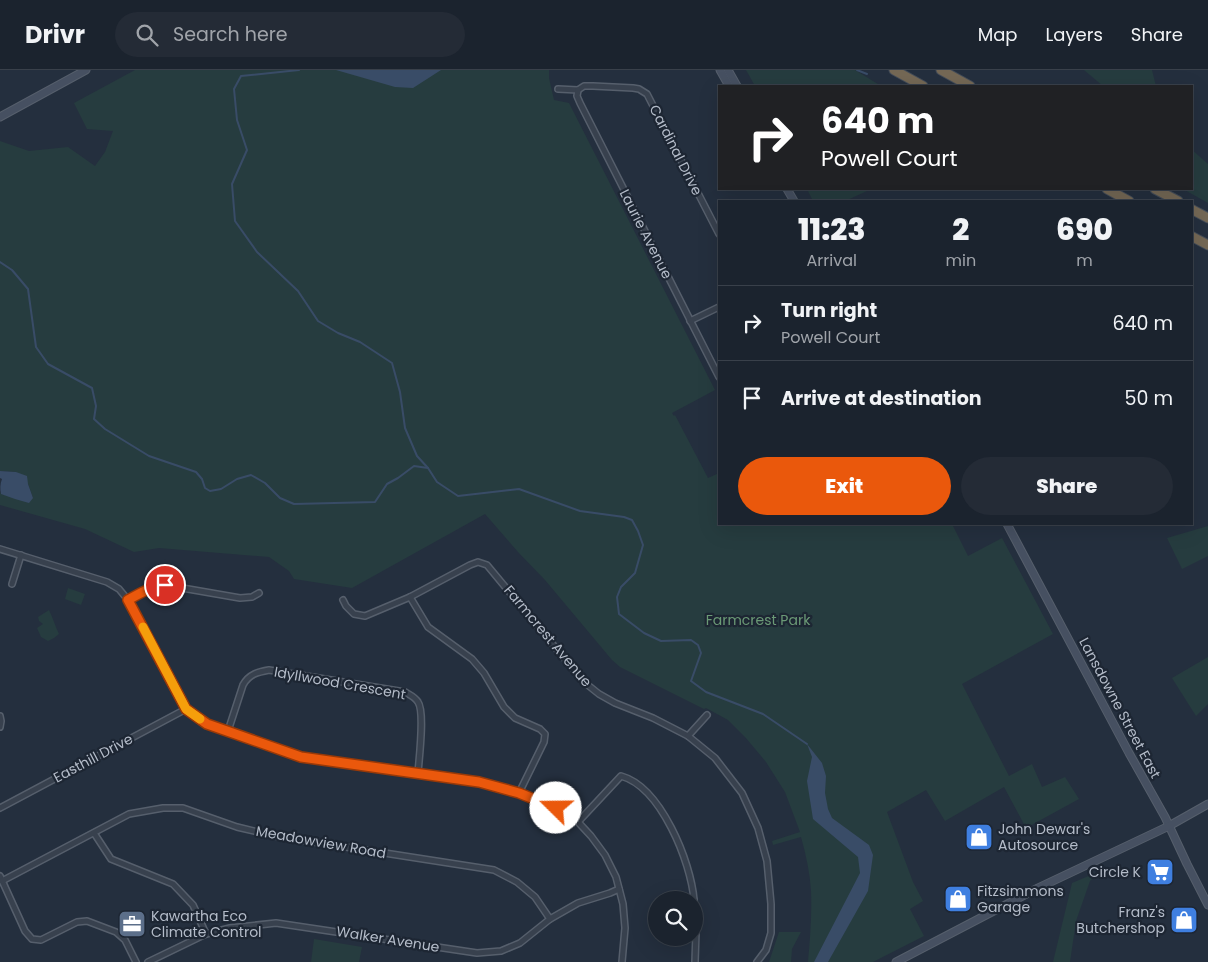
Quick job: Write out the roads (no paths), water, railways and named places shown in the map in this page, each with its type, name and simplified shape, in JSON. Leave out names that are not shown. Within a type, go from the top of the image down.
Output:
[{"type":"highway","points":[[894,70],[921,85]]},
{"type":"highway","points":[[941,70],[968,85]]},
{"type":"highway","points":[[1109,190],[1127,200]]},
{"type":"highway","points":[[1157,190],[1176,200]]},
{"type":"highway","points":[[1193,210],[1208,218]]},
{"type":"highway","points":[[1193,237],[1208,245]]},
{"type":"main road","points":[[0,117],[86,70]]},
{"type":"main road","points":[[720,70],[728,85]]},
{"type":"main road","points":[[728,70],[738,85]]},
{"type":"main road","points":[[732,70],[739,85]]},
{"type":"main road","name":"Lansdowne Street East","points":[[1008,525],[1169,826],[1190,872],[1208,905]]},
{"type":"main road","points":[[896,962],[1038,888],[1169,826],[1208,804]]},
{"type":"street","name":"Cardinal Drive","points":[[558,89],[578,90],[584,86],[633,88],[647,94],[718,232]]},
{"type":"street","name":"Laurie Avenue","points":[[578,90],[577,96],[580,103],[718,375]]},
{"type":"street","points":[[690,321],[718,307]]},
{"type":"street","points":[[0,549],[108,582],[119,589],[128,600],[186,709],[207,724],[301,757],[479,782],[519,793],[556,808],[578,822],[605,855],[616,877],[623,904],[625,928],[622,962]]},
{"type":"street","points":[[12,584],[21,555]]},
{"type":"street","name":"Farmcrest Avenue","points":[[410,597],[470,564],[478,562],[488,565],[584,682],[599,694],[615,703],[653,718],[688,736],[715,758],[742,793],[758,828],[766,861],[771,904],[770,933],[766,950],[757,962]]},
{"type":"street","points":[[128,600],[146,590],[165,585],[240,598],[259,594]]},
{"type":"street","points":[[343,600],[354,614],[366,616],[410,597],[428,627],[472,659],[484,673],[504,706],[514,718],[540,729],[545,734],[544,742],[519,793]]},
{"type":"street","name":"Idyllwood Crescent","points":[[228,731],[243,685],[247,678],[255,673],[269,670],[405,692],[413,696],[418,702],[421,712],[418,773]]},
{"type":"street","name":"Easthill Drive","points":[[0,808],[186,709]]},
{"type":"street","points":[[688,736],[707,715]]},
{"type":"street","points":[[0,716],[0,727]]},
{"type":"street","points":[[578,822],[621,776],[630,778],[648,794],[666,818],[680,846],[693,891]]},
{"type":"street","name":"Meadowview Road","points":[[1,879],[129,814],[163,808],[183,808],[237,827],[275,836],[494,870],[517,882],[535,897],[550,919]]},
{"type":"street","points":[[94,833],[111,859],[173,884],[193,905],[206,934]]},
{"type":"street","points":[[1,879],[25,931],[32,939],[41,940],[77,922],[87,921],[116,932],[125,940],[136,962]]},
{"type":"street","name":"Walker Avenue","points":[[148,962],[206,934],[230,928],[276,923],[477,953],[500,952],[520,944],[550,919],[578,904],[619,889]]},
{"type":"street","points":[[694,962],[695,946]]},
{"type":"water","points":[[336,70],[441,70],[413,88],[395,87]]},
{"type":"water","points":[[0,471],[16,472],[27,476],[33,498],[29,503],[1,494],[0,486],[2,479],[0,478]]},
{"type":"water","points":[[807,744],[822,763],[826,776],[825,793],[832,818],[869,845],[873,855],[868,891],[828,962],[814,962],[860,873],[858,857],[813,819],[807,781],[812,757]]},
{"type":"waterway","points":[[299,70],[241,76],[234,89],[237,120],[247,150],[232,184],[235,221],[257,252],[298,291],[318,321],[338,333],[360,342],[392,363],[400,392],[405,428],[417,456],[437,482],[458,496],[519,489],[580,511],[624,517],[632,520],[643,545],[635,573],[621,587],[617,597],[619,614],[644,633],[661,641],[691,640],[698,645],[701,653],[691,681],[706,692],[763,714],[807,744]]},
{"type":"waterway","points":[[857,70],[867,74]]},
{"type":"waterway","points":[[0,262],[12,270],[28,289],[36,347],[48,364],[92,388],[96,406],[94,419],[105,429],[149,456],[196,472],[202,479],[205,488],[210,491],[221,489],[237,479],[251,475],[265,483],[280,498],[294,504],[375,502],[387,484],[414,466],[428,468]]},
{"type":"place","name":"John Dewar's Autosource","points":[[979,837]]},
{"type":"place","name":"Circle K","points":[[1160,872]]},
{"type":"place","name":"Fitzsimmons Garage","points":[[958,899]]},
{"type":"place","name":"Franz's Butchershop","points":[[1184,920]]},
{"type":"place","name":"Kawartha Eco Climate Control","points":[[132,924]]},
{"type":"park label","name":"Farmcrest Park","points":[[758,620]]}]
